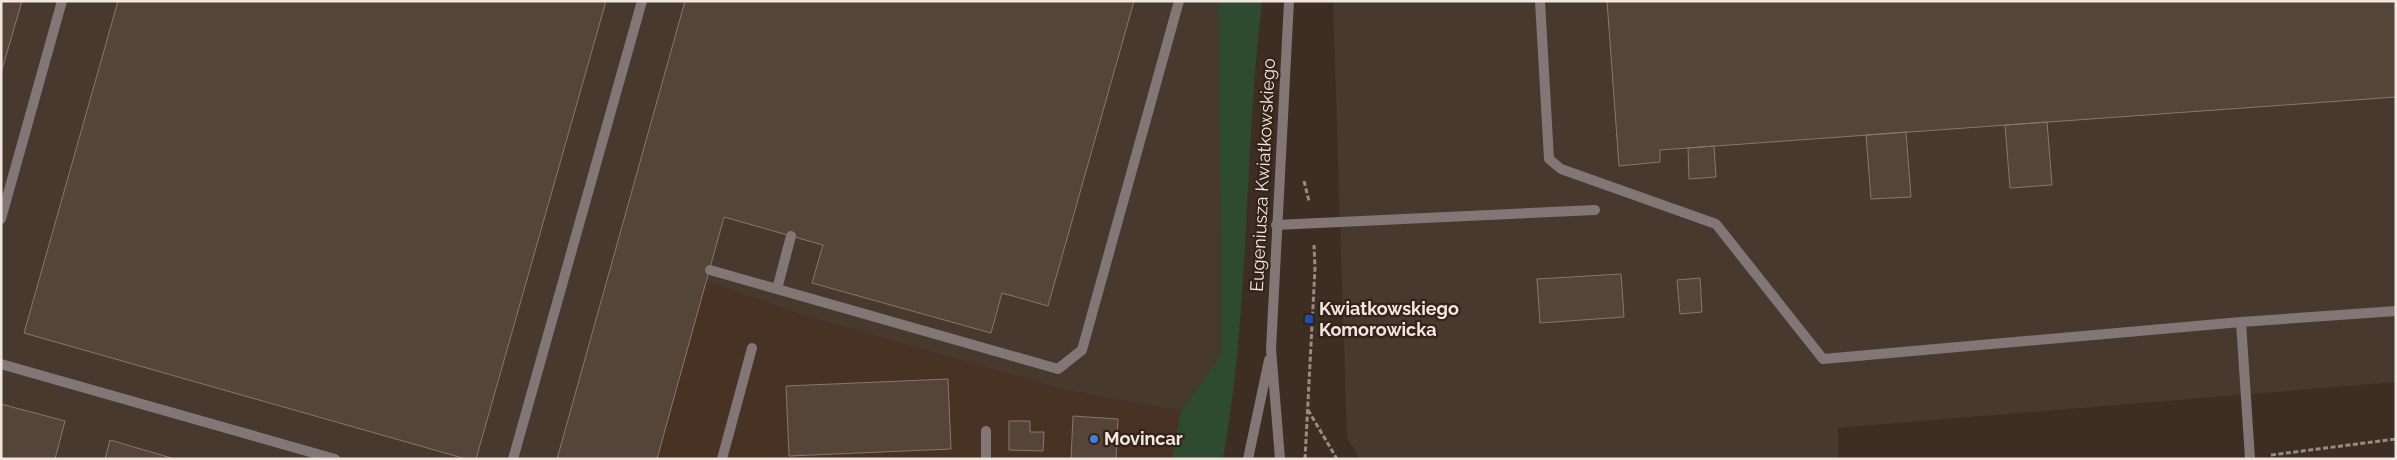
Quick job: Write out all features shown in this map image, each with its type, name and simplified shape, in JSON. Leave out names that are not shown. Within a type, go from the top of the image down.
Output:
[{"type":"street","points":[[1,219],[62,1]]},
{"type":"street","points":[[513,459],[642,1]]},
{"type":"street","points":[[710,270],[1058,369],[1082,350],[1179,1]]},
{"type":"street","name":"Eugeniusza Kwiatkowskiego","points":[[1280,459],[1271,350],[1289,1]]},
{"type":"street","points":[[1540,1],[1549,159],[1561,169],[1716,224],[1822,359],[2241,322],[2396,311]]},
{"type":"street","points":[[1276,225],[1595,210]]},
{"type":"street","points":[[777,289],[791,236]]},
{"type":"street","points":[[2241,322],[2250,459]]},
{"type":"street","points":[[722,459],[752,348]]},
{"type":"street","name":"Eugeniusza Kwiatkowskiego","points":[[1248,459],[1271,350]]},
{"type":"street","points":[[1,364],[335,459]]},
{"type":"street","points":[[986,431],[986,459]]},
{"type":"path","points":[[1307,409],[1337,459]]},
{"type":"path","points":[[2250,459],[2396,439]]},
{"type":"shaded area","points":[[1,1],[1219,1],[1221,356],[1181,411],[1065,390],[806,316],[707,281],[657,459],[1,459]]},
{"type":"shaded area","points":[[1333,1],[2396,1],[2396,382],[1838,428],[1838,459],[1360,459],[1347,438]]},
{"type":"shaded area","points":[[707,281],[806,316],[1065,390],[1181,411],[1172,459],[657,459]]},
{"type":"green space","points":[[1219,1],[1262,1],[1252,115],[1238,345],[1223,459],[1172,459],[1181,411],[1221,355]]},
{"type":"building","points":[[1,1],[22,1],[1,73]]},
{"type":"building","points":[[118,1],[606,1],[476,459],[466,459],[24,333]]},
{"type":"building","points":[[685,1],[1134,1],[1048,306],[1002,293],[991,333],[812,283],[823,245],[724,217],[657,459],[557,459]]},
{"type":"building","points":[[1607,1],[2396,1],[2396,97],[1660,150],[1660,162],[1619,166]]},
{"type":"building","points":[[2047,122],[2052,185],[2010,188],[2005,125]]},
{"type":"building","points":[[1906,132],[1911,197],[1871,199],[1866,135]]},
{"type":"building","points":[[1714,146],[1716,177],[1689,179],[1688,148]]},
{"type":"building","points":[[1621,274],[1624,317],[1540,323],[1537,279]]},
{"type":"building","points":[[1700,278],[1702,312],[1680,314],[1677,280]]},
{"type":"building","points":[[948,379],[951,449],[789,456],[786,386]]},
{"type":"building","points":[[1,404],[65,421],[55,459],[1,459]]},
{"type":"building","name":"Movincar","points":[[1073,416],[1118,419],[1116,459],[1071,459]]},
{"type":"building","points":[[1009,421],[1030,421],[1030,432],[1044,432],[1043,451],[1009,450]]},
{"type":"building","points":[[110,440],[175,459],[105,459]]},
{"type":"place","name":"Kwiatkowskiego Komorowicka","points":[[1309,319]]},
{"type":"place","name":"Movincar","points":[[1094,439]]}]
